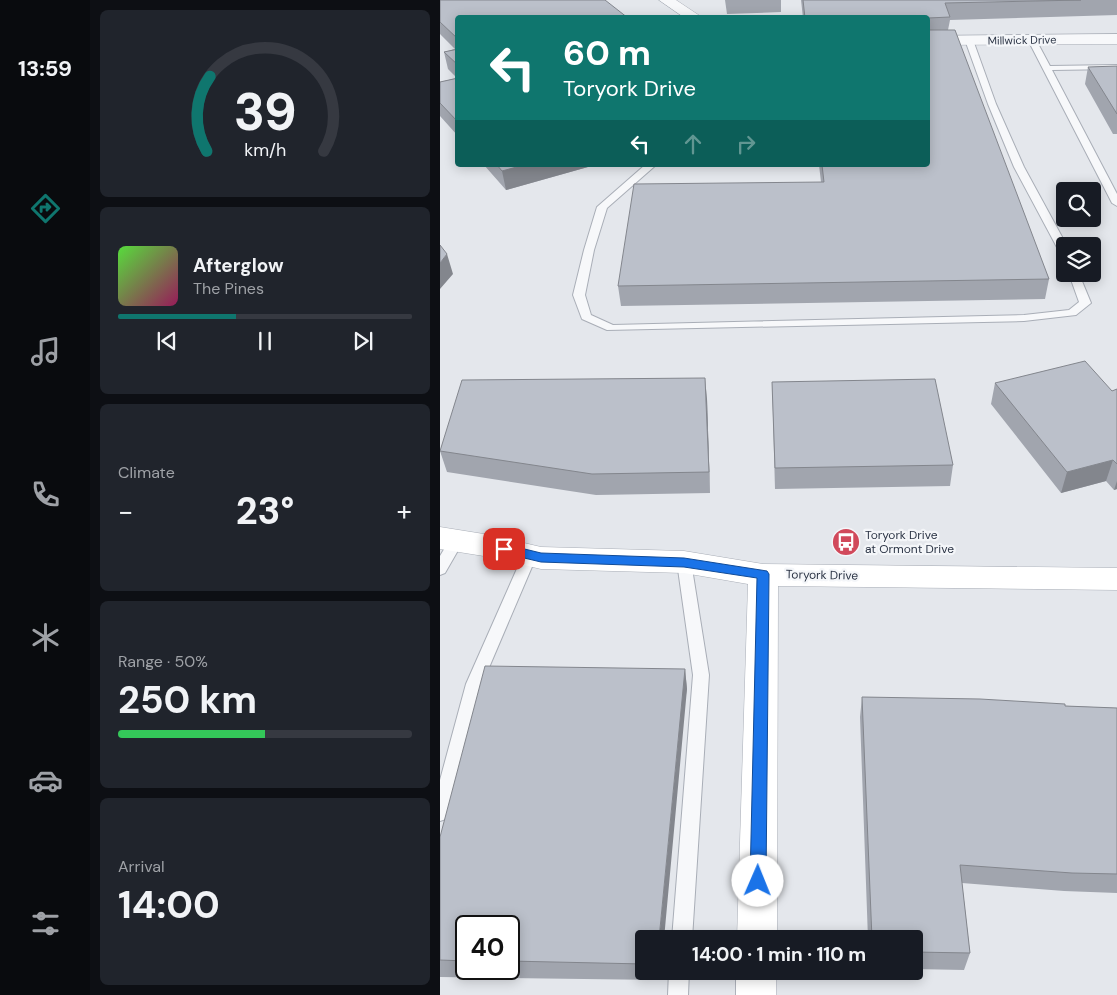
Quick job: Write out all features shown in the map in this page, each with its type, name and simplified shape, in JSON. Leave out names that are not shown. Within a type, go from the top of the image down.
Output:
[{"type":"street","points":[[666,0],[691,15]]},
{"type":"street","name":"Millwick Drive","points":[[930,41],[1117,38]]},
{"type":"street","name":"Toryork Drive","points":[[448,539],[550,558],[684,562],[763,574],[1117,579]]},
{"type":"street","points":[[757,930],[763,574]]},
{"type":"street","points":[[756,980],[756,995]]},
{"type":"lane","points":[[969,40],[992,104],[1019,166],[1056,237]]},
{"type":"lane","points":[[1032,40],[1105,172],[1117,203]]},
{"type":"lane","points":[[1047,68],[1117,67]]},
{"type":"lane","points":[[649,167],[602,207],[589,250],[579,295],[586,318],[611,328],[1024,318],[1072,314],[1085,304],[1077,282]]},
{"type":"lane","points":[[440,568],[448,539]]},
{"type":"lane","points":[[440,813],[474,684],[530,555]]},
{"type":"lane","points":[[683,930],[701,675],[684,562]]},
{"type":"lane","points":[[678,995],[679,980]]},
{"type":"building","points":[[440,0],[605,0],[624,15],[455,15],[455,36],[440,22]]},
{"type":"building","points":[[803,0],[1081,0],[945,3],[950,17],[930,18],[930,15],[805,15]]},
{"type":"building","points":[[930,30],[955,30],[1049,279],[618,286],[634,184],[824,182],[822,167],[930,167]]},
{"type":"building","points":[[455,50],[455,62],[444,52]]},
{"type":"building","points":[[1117,66],[1117,114],[1088,67]]},
{"type":"building","points":[[455,79],[455,119],[440,103],[440,82]]},
{"type":"building","points":[[499,167],[517,167],[502,171]]},
{"type":"building","points":[[440,245],[447,254],[440,263]]},
{"type":"building","points":[[1085,361],[1112,391],[1117,389],[1117,464],[1113,460],[1067,472],[995,383]]},
{"type":"building","points":[[705,378],[709,472],[592,474],[440,451],[462,380]]},
{"type":"building","points":[[935,379],[953,465],[775,468],[772,382]]},
{"type":"building","points":[[485,666],[685,669],[660,930],[635,930],[635,964],[520,961],[520,915],[455,915],[455,961],[440,960],[440,837]]},
{"type":"building","points":[[862,697],[980,699],[1117,708],[1117,874],[1072,873],[960,865],[970,953],[923,952],[923,930],[872,930]]},
{"type":"place","name":"Toryork Drive at Ormont Drive","points":[[846,542]]},
{"type":"route","points":[[504,549],[541,558],[626,562],[684,562],[763,574],[758,881]]}]
